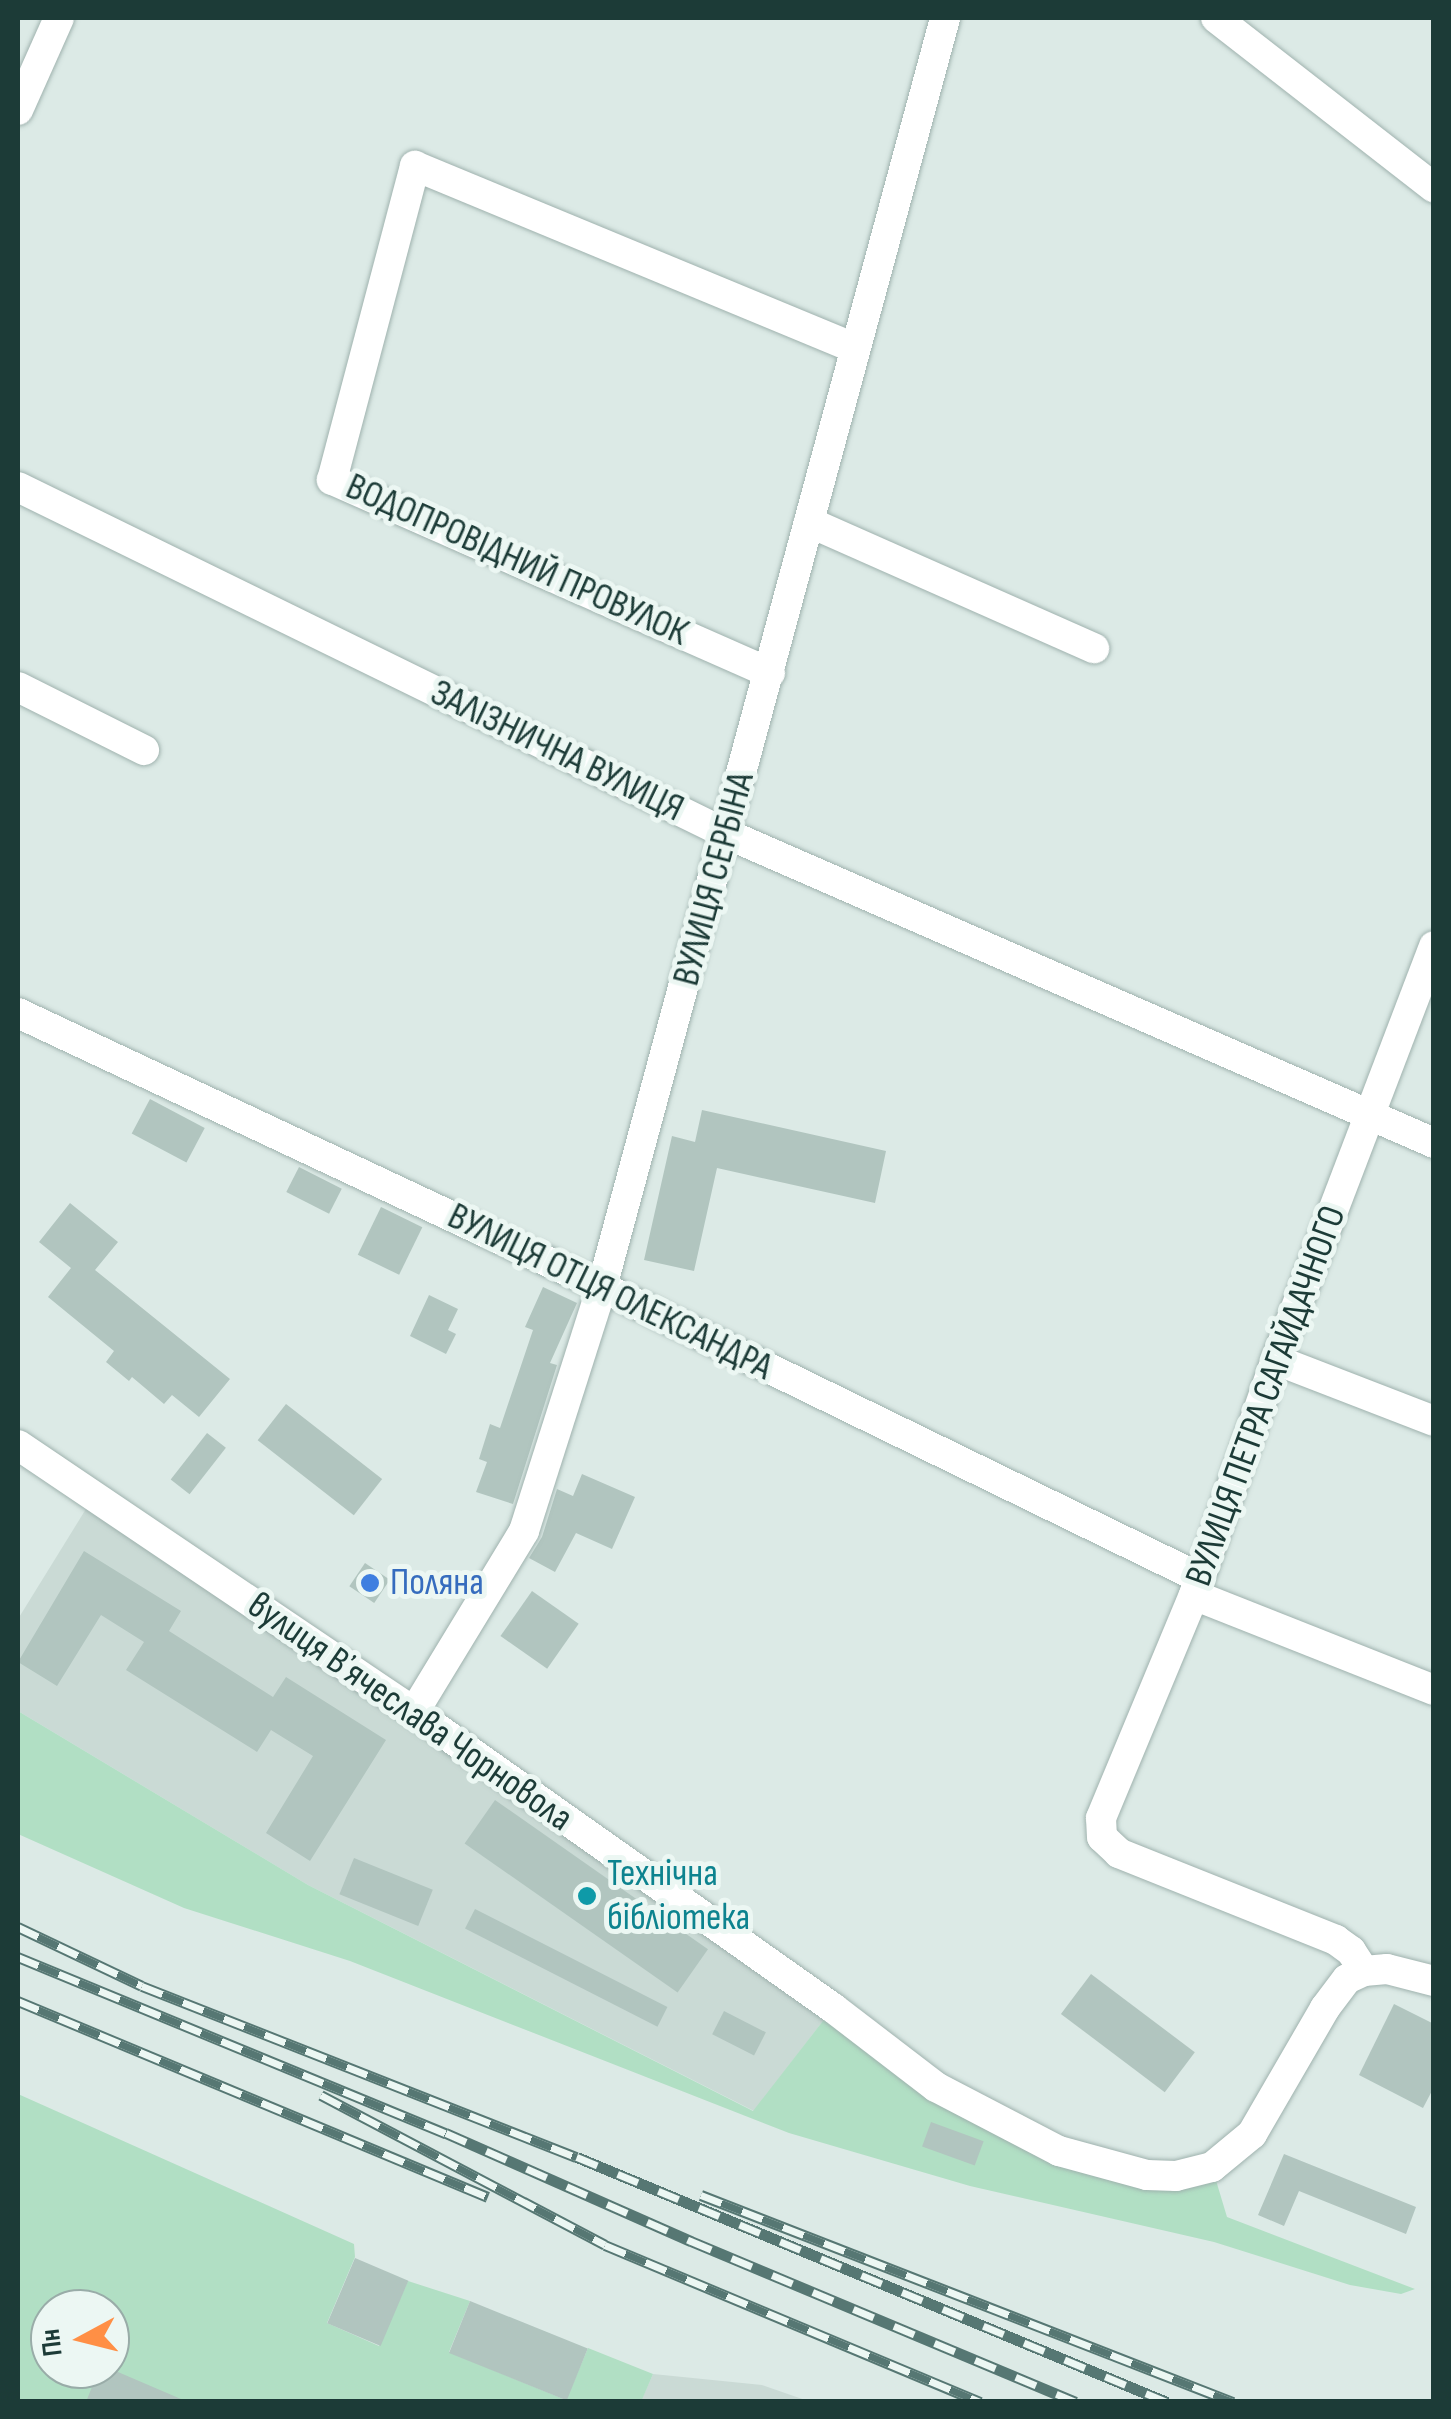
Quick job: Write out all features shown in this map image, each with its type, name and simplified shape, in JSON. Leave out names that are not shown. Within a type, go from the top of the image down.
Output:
[{"type":"street","points":[[19,103],[60,18]]},
{"type":"street","name":"ВУЛИЦЯ СЕРБІНА","points":[[414,1712],[524,1532],[602,1287],[945,18]]},
{"type":"street","points":[[1216,18],[1434,188]]},
{"type":"street","name":"ВОДОПРОВІДНИЙ ПРОВУЛОК","points":[[770,674],[332,480],[415,166],[853,347]]},
{"type":"street","name":"ЗАЛІЗНИЧНА ВУЛИЦЯ","points":[[18,487],[726,834],[1434,1142]]},
{"type":"street","points":[[808,522],[1094,648]]},
{"type":"street","points":[[18,687],[144,750]]},
{"type":"street","name":"ВУЛИЦЯ ПЕТРА САГАЙДАЧНОГО","points":[[1364,1971],[1351,1950],[1336,1940],[1119,1853],[1106,1843],[1101,1818],[1197,1587],[1276,1360],[1434,946]]},
{"type":"street","name":"ВУЛИЦЯ ОТЦЯ ОЛЕКСАНДРА","points":[[18,1013],[602,1287],[1197,1587],[1434,1690]]},
{"type":"street","points":[[1276,1360],[1434,1421]]},
{"type":"street","name":"вулиця Вʼячеслава Чорновола","points":[[18,1445],[414,1712],[817,1996],[950,2096],[1042,2144],[1114,2170],[1176,2176],[1212,2167],[1230,2156],[1258,2126],[1336,1990],[1364,1971]]},
{"type":"street","points":[[1364,1971],[1396,1970],[1434,1981]]},
{"type":"shaded area","points":[[94,1496],[833,2008],[754,2111],[308,1885],[18,1711],[18,1619]]},
{"type":"shaded area","points":[[653,2374],[762,2385],[808,2401],[641,2401]]},
{"type":"green space","points":[[18,1711],[308,1885],[753,2111],[833,2008],[1059,2151],[1212,2167],[1227,2217],[1415,2289],[1401,2294],[1350,2285],[1214,2242],[970,2186],[789,2133],[350,1961],[184,1908],[18,1834]]},
{"type":"green space","points":[[18,2094],[354,2244],[355,2257],[327,2323],[379,2346],[408,2281],[470,2301],[449,2352],[566,2400],[588,2348],[653,2374],[641,2402],[18,2402]]},
{"type":"building","points":[[150,1099],[205,1128],[186,1163],[132,1133]]},
{"type":"building","points":[[702,1110],[886,1151],[875,1203],[717,1168],[694,1271],[644,1260],[672,1136],[695,1142]]},
{"type":"building","points":[[299,1167],[342,1189],[329,1214],[286,1192]]},
{"type":"building","points":[[70,1203],[118,1242],[95,1270],[230,1379],[199,1417],[172,1395],[164,1404],[132,1377],[129,1381],[106,1362],[114,1351],[48,1297],[71,1268],[39,1242]]},
{"type":"building","points":[[381,1207],[422,1227],[399,1275],[358,1255]]},
{"type":"building","points":[[543,1287],[577,1303],[550,1363],[557,1365],[513,1504],[476,1492],[487,1462],[479,1459],[490,1424],[500,1428],[533,1330],[525,1327]]},
{"type":"building","points":[[429,1295],[458,1309],[448,1330],[456,1334],[446,1354],[410,1336]]},
{"type":"building","points":[[286,1404],[382,1479],[354,1515],[258,1440]]},
{"type":"building","points":[[207,1433],[226,1448],[190,1494],[171,1479]]},
{"type":"building","points":[[582,1474],[635,1497],[612,1549],[576,1533],[555,1572],[529,1558],[542,1537],[557,1489],[573,1496]]},
{"type":"building","points":[[84,1551],[181,1611],[169,1631],[273,1697],[286,1677],[386,1740],[310,1861],[266,1833],[313,1756],[271,1730],[257,1752],[126,1670],[144,1642],[101,1615],[57,1686],[18,1662]]},
{"type":"building","name":"Поляна","points":[[365,1563],[390,1580],[374,1603],[349,1586]]},
{"type":"building","points":[[532,1591],[579,1624],[547,1669],[500,1636]]},
{"type":"building","name":"Технічна бібліотека","points":[[495,1800],[708,1949],[678,1993],[465,1843]]},
{"type":"building","points":[[354,1858],[433,1890],[418,1926],[339,1894]]},
{"type":"building","points":[[475,1909],[667,2007],[657,2027],[465,1929]]},
{"type":"building","points":[[1091,1974],[1195,2052],[1165,2092],[1061,2014]]},
{"type":"building","points":[[1394,2004],[1434,2024],[1434,2087],[1423,2108],[1359,2075]]},
{"type":"building","points":[[724,2011],[766,2032],[754,2056],[712,2034]]},
{"type":"building","points":[[931,2122],[984,2141],[975,2166],[922,2146]]},
{"type":"building","points":[[1284,2154],[1416,2207],[1406,2234],[1299,2191],[1284,2226],[1258,2215]]},
{"type":"building","points":[[355,2258],[408,2281],[381,2346],[327,2323]]},
{"type":"building","points":[[470,2301],[588,2349],[567,2400],[449,2353]]},
{"type":"building","points":[[130,2377],[188,2402],[86,2402],[91,2389],[130,2389]]},
{"type":"railway","points":[[18,1927],[142,1986],[577,2157],[1167,2402]]},
{"type":"railway","points":[[18,1957],[446,2133],[691,2241],[1076,2402]]},
{"type":"railway","points":[[18,2001],[488,2197]]},
{"type":"railway","points":[[321,2095],[605,2245],[981,2402]]},
{"type":"railway","points":[[701,2195],[1233,2402]]},
{"type":"place","name":"Поляна","points":[[370,1583]]},
{"type":"place","name":"Технічна бібліотека","points":[[587,1896]]}]
